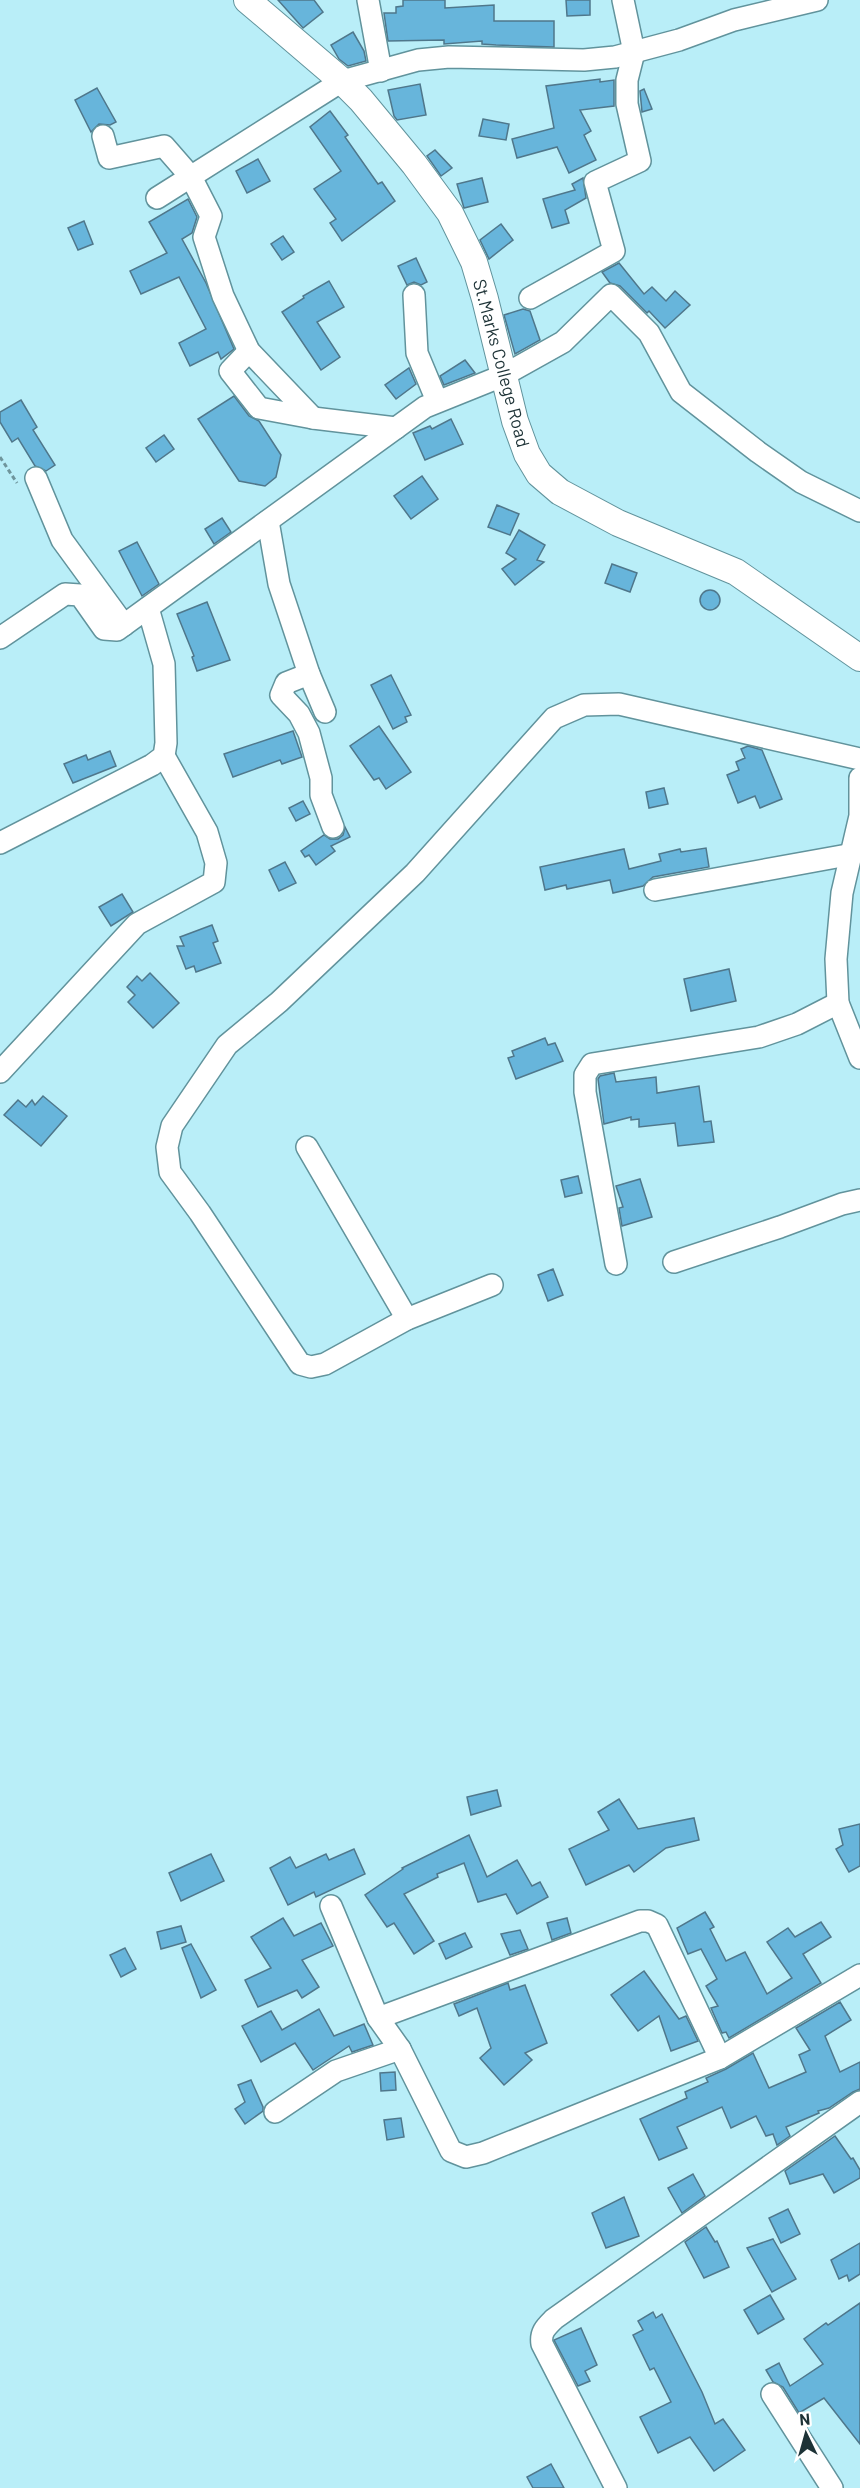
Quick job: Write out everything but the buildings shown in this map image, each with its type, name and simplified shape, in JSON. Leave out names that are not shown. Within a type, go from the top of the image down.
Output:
[{"type":"main road","name":"St.Marks College Road","points":[[247,0],[342,81],[414,164],[450,213],[474,262],[485,299],[502,376],[527,454],[539,474],[560,492],[618,523],[736,572],[860,658]]},
{"type":"street","points":[[368,0],[381,71]]},
{"type":"street","points":[[530,298],[614,250],[595,182],[640,161],[627,104],[627,80],[634,52],[623,0]]},
{"type":"street","points":[[158,198],[342,81],[418,60],[449,57],[584,60],[615,57],[679,40],[734,20],[817,0]]},
{"type":"street","points":[[103,136],[109,158],[164,146],[191,177],[211,216],[204,237],[223,296],[249,351],[313,418]]},
{"type":"street","points":[[414,295],[417,353],[437,401]]},
{"type":"street","points":[[0,638],[65,594],[80,595],[104,629],[117,630],[424,407],[502,376],[563,342],[611,296],[649,333],[681,392],[758,452],[801,482],[860,511]]},
{"type":"street","points":[[249,351],[230,372],[259,408],[313,418],[396,428]]},
{"type":"street","points":[[36,478],[62,540],[124,625]]},
{"type":"street","points":[[268,521],[279,584],[309,674],[325,712]]},
{"type":"street","points":[[0,1072],[137,924],[214,882],[216,863],[207,832],[164,756],[166,743],[164,664],[147,608]]},
{"type":"street","points":[[309,674],[286,683],[281,695],[299,714],[309,733],[321,778],[321,795],[333,827]]},
{"type":"street","points":[[492,1285],[407,1319],[325,1364],[311,1367],[300,1364],[200,1213],[170,1172],[166,1147],[172,1126],[227,1045],[279,1002],[415,873],[554,718],[584,705],[619,705],[860,759]]},
{"type":"street","points":[[0,843],[152,765],[164,756]]},
{"type":"street","points":[[860,778],[860,816],[856,846],[842,893],[836,958],[838,1003],[860,1058]]},
{"type":"street","points":[[655,890],[856,846]]},
{"type":"street","points":[[616,1264],[585,1092],[585,1075],[592,1064],[759,1037],[797,1024],[838,1003]]},
{"type":"street","points":[[307,1147],[407,1319]]},
{"type":"street","points":[[674,1262],[842,1204],[860,1200]]},
{"type":"street","points":[[331,1906],[378,2018],[400,2049],[451,2151],[466,2157],[483,2153],[720,2058],[858,1983]]},
{"type":"street","points":[[378,2018],[640,1921],[648,1921],[657,1925],[720,2058]]},
{"type":"street","points":[[275,2112],[336,2071],[400,2049]]},
{"type":"street","points":[[616,2488],[542,2344],[541,2337],[545,2328],[554,2319],[860,2102]]},
{"type":"street","points":[[772,2394],[832,2488]]}]
